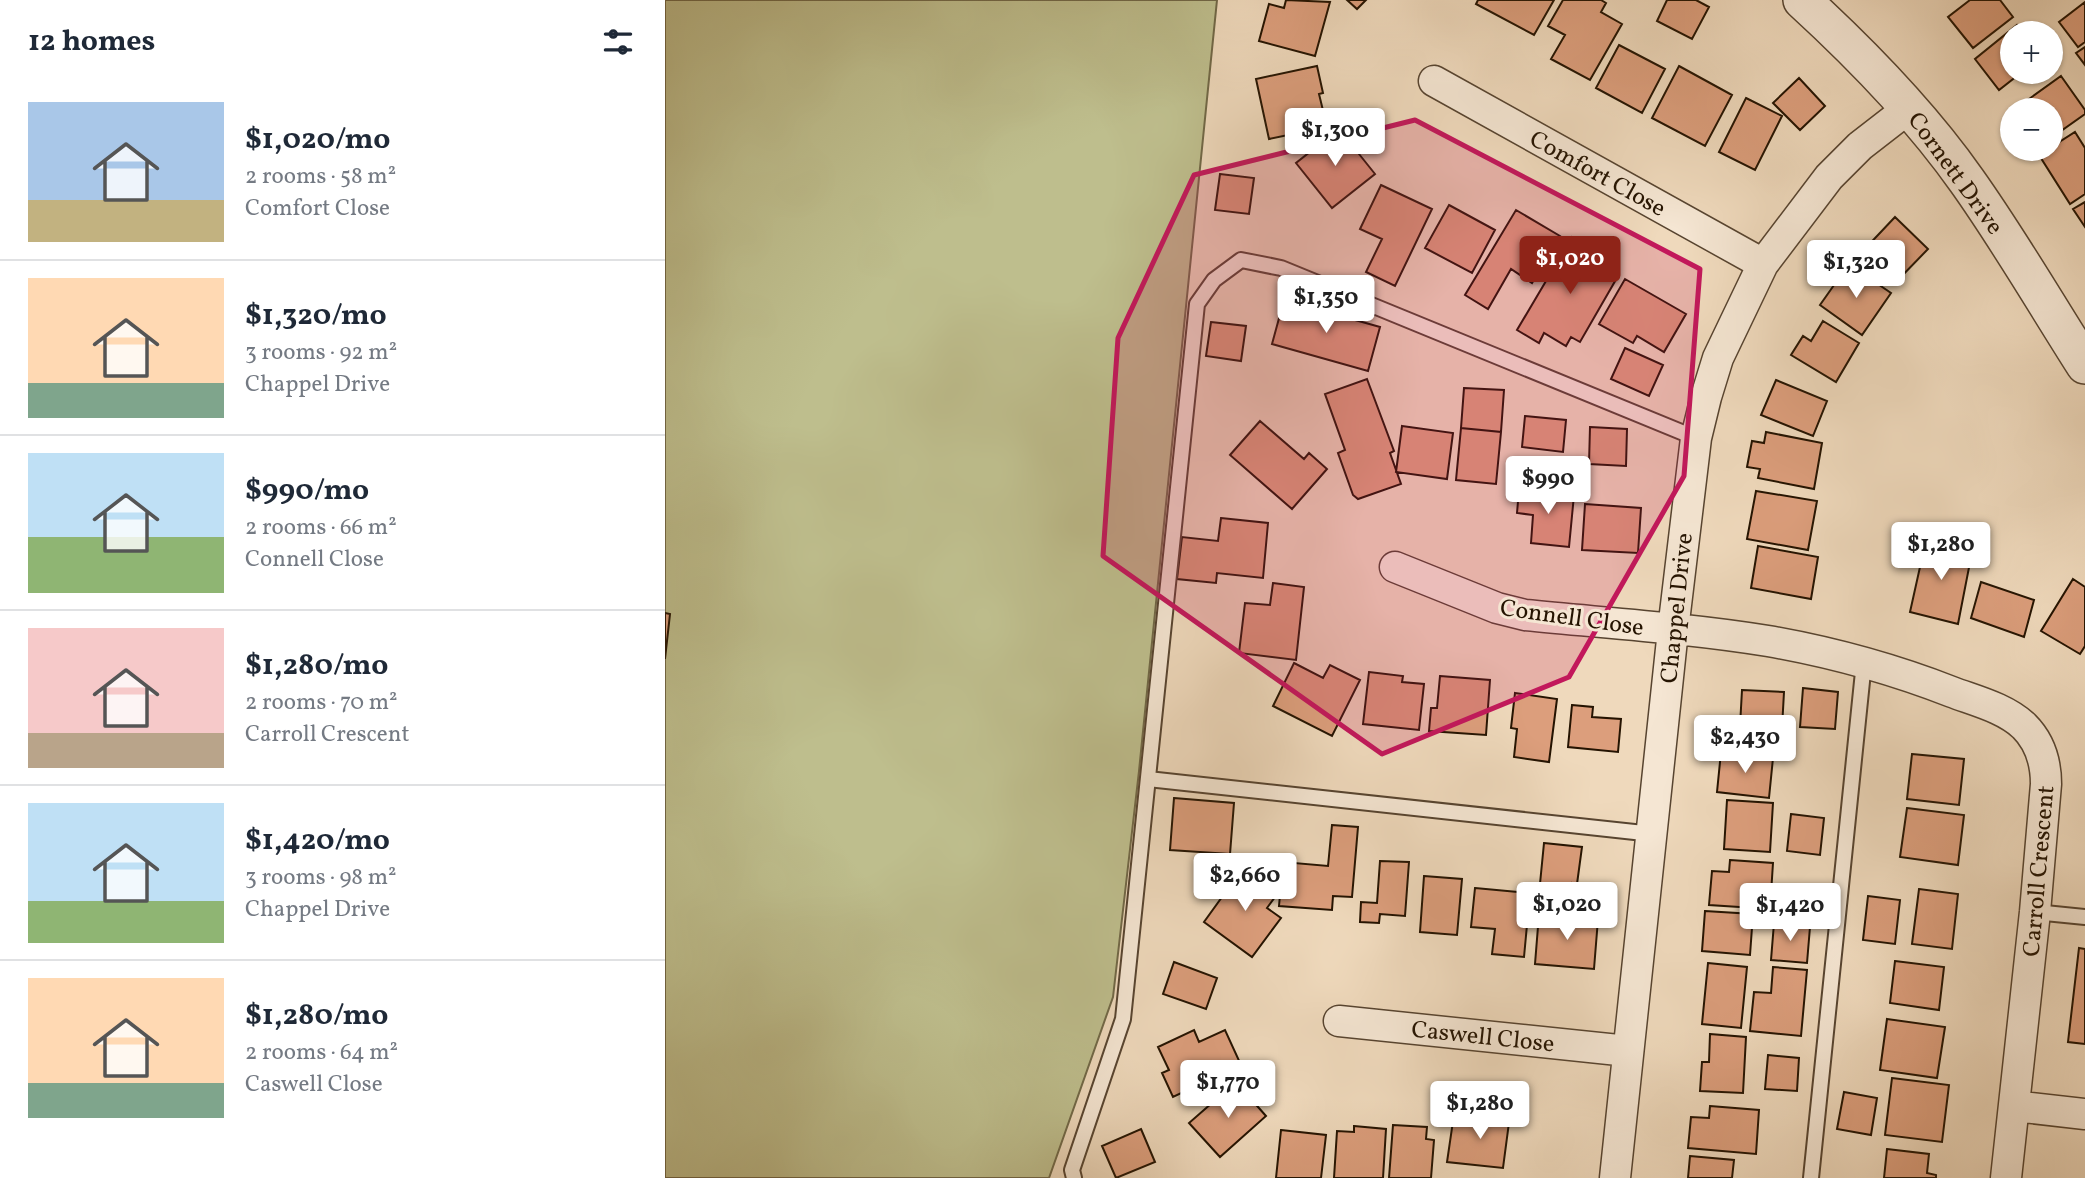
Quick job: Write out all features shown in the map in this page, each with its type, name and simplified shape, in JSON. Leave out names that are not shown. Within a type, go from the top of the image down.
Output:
[{"type":"street","name":"Cornett Drive","points":[[1802,0],[1877,72],[1968,181],[2085,365]]},
{"type":"street","name":"Comfort Close","points":[[1434,81],[1763,264]]},
{"type":"street","name":"Chappel Drive","points":[[1615,1178],[1696,438],[1719,358],[1763,264],[1829,177],[1860,146],[1909,108]]},
{"type":"street","name":"Connell Close","points":[[1395,567],[1497,608],[1525,615],[1673,630]]},
{"type":"street","name":"Carroll Crescent","points":[[1673,630],[1769,641],[1903,673],[2014,718],[2034,739],[2046,768],[2046,784],[2006,1178]]},
{"type":"street","name":"Caswell Close","points":[[1339,1021],[1628,1051]]},
{"type":"street","points":[[2014,1106],[2085,1114]]},
{"type":"lane","points":[[1074,1178],[1072,1170],[1123,1019],[1197,304],[1214,280],[1241,260],[1281,268],[1696,438]]},
{"type":"lane","points":[[1811,1178],[1864,662]]},
{"type":"lane","points":[[1148,779],[1653,834]]},
{"type":"lane","points":[[2035,912],[2085,917]]},
{"type":"highlighted area","points":[[1415,120],[1700,269],[1684,476],[1569,677],[1382,754],[1103,556],[1118,338],[1194,175]]},
{"type":"green space","points":[[665,0],[1217,0],[1139,771],[1113,997],[1049,1178],[665,1178]]},
{"type":"building","points":[[1286,0],[1330,2],[1315,56],[1259,41],[1269,4],[1284,8]]},
{"type":"building","points":[[1347,0],[1366,0],[1357,9]]},
{"type":"building","points":[[1478,0],[1554,0],[1534,35],[1476,4]]},
{"type":"building","points":[[1563,0],[1601,0],[1606,3],[1601,12],[1622,24],[1590,80],[1551,59],[1565,35],[1548,26]]},
{"type":"building","points":[[1667,0],[1696,0],[1709,7],[1692,39],[1657,21]]},
{"type":"building","points":[[1970,0],[2000,0],[2013,17],[2008,21],[2000,21],[2000,27],[1973,48],[1948,17]]},
{"type":"building","points":[[2085,2],[2085,42],[2078,47],[2063,27],[2063,21],[2060,21]]},
{"type":"building","points":[[2000,39],[2000,84],[2007,84],[1999,90],[1975,59]]},
{"type":"building","points":[[1619,45],[1665,69],[1642,113],[1596,88]]},
{"type":"building","points":[[2085,47],[2085,65],[2076,53]]},
{"type":"building","points":[[1317,66],[1323,93],[1319,94],[1327,127],[1269,139],[1256,79]]},
{"type":"building","points":[[1679,66],[1732,95],[1705,146],[1652,118]]},
{"type":"building","points":[[1799,78],[1825,106],[1800,130],[1773,103]]},
{"type":"building","points":[[2063,79],[2085,110],[2085,114],[2063,130],[2063,98],[2030,98],[2050,84],[2063,84]]},
{"type":"building","points":[[1746,98],[1782,116],[1755,170],[1719,152]]},
{"type":"building","points":[[1339,129],[1375,174],[1332,208],[1296,163]]},
{"type":"building","points":[[2075,132],[2085,148],[2085,194],[2070,204],[2043,161],[2063,161],[2063,140]]},
{"type":"building","points":[[1220,174],[1254,178],[1249,214],[1215,210]]},
{"type":"building","points":[[1381,185],[1432,209],[1395,286],[1366,272],[1382,239],[1360,229]]},
{"type":"building","points":[[2085,202],[2085,227],[2073,209]]},
{"type":"building","points":[[1449,205],[1495,230],[1472,273],[1425,248]]},
{"type":"building","points":[[1516,210],[1560,236],[1532,283],[1511,269],[1488,309],[1465,295]]},
{"type":"building","points":[[1895,217],[1928,249],[1894,284],[1861,253]]},
{"type":"building","points":[[1572,237],[1609,259],[1604,268],[1618,276],[1580,342],[1571,337],[1566,346],[1544,333],[1539,343],[1517,330]]},
{"type":"building","points":[[1853,267],[1891,293],[1862,335],[1820,305],[1839,278],[1843,282]]},
{"type":"building","points":[[1625,279],[1686,314],[1664,352],[1637,336],[1633,343],[1599,324]]},
{"type":"building","points":[[1284,300],[1380,327],[1368,371],[1272,344]]},
{"type":"building","points":[[1823,321],[1859,343],[1836,382],[1791,355],[1803,336],[1811,341]]},
{"type":"building","points":[[1211,322],[1246,326],[1241,361],[1206,356]]},
{"type":"building","points":[[1625,348],[1663,365],[1649,396],[1611,379]]},
{"type":"building","points":[[1367,379],[1394,451],[1390,453],[1401,484],[1358,499],[1353,495],[1338,453],[1345,450],[1325,394]]},
{"type":"building","points":[[1776,380],[1827,401],[1813,436],[1761,415]]},
{"type":"building","points":[[1464,388],[1504,390],[1501,432],[1461,428]]},
{"type":"building","points":[[1525,416],[1566,420],[1563,452],[1522,447]]},
{"type":"building","points":[[1260,421],[1304,459],[1309,453],[1327,469],[1292,509],[1230,455]]},
{"type":"building","points":[[1402,426],[1453,433],[1447,479],[1396,472]]},
{"type":"building","points":[[1590,427],[1627,429],[1626,466],[1589,464]]},
{"type":"building","points":[[1461,428],[1501,432],[1496,484],[1456,480]]},
{"type":"building","points":[[1766,432],[1822,443],[1814,489],[1758,478],[1760,469],[1747,467],[1752,441],[1764,443]]},
{"type":"building","points":[[1519,490],[1574,495],[1569,547],[1531,543],[1533,515],[1517,513]]},
{"type":"building","points":[[1756,491],[1817,501],[1808,550],[1747,539]]},
{"type":"building","points":[[1585,504],[1641,508],[1638,553],[1582,550]]},
{"type":"building","points":[[1221,518],[1268,523],[1263,578],[1217,573],[1216,583],[1177,579],[1182,537],[1218,541]]},
{"type":"building","points":[[1926,540],[1972,552],[1958,624],[1910,612]]},
{"type":"building","points":[[1758,546],[1818,557],[1811,599],[1751,588]]},
{"type":"building","points":[[2073,579],[2085,587],[2085,646],[2080,654],[2041,631]]},
{"type":"building","points":[[1981,582],[2034,600],[2024,637],[1971,618]]},
{"type":"building","points":[[1273,583],[1304,587],[1296,660],[1239,653],[1245,603],[1270,605]]},
{"type":"building","points":[[665,613],[670,614],[665,659]]},
{"type":"building","points":[[1294,663],[1323,678],[1330,665],[1360,680],[1332,736],[1273,706]]},
{"type":"building","points":[[1369,672],[1403,676],[1402,682],[1424,684],[1419,730],[1363,724]]},
{"type":"building","points":[[1440,676],[1490,680],[1486,735],[1429,731],[1431,708],[1437,708]]},
{"type":"building","points":[[1803,688],[1838,692],[1835,729],[1800,727]]},
{"type":"building","points":[[1742,690],[1784,692],[1781,746],[1739,744]]},
{"type":"building","points":[[1515,693],[1557,699],[1549,762],[1514,757],[1517,729],[1511,728]]},
{"type":"building","points":[[1572,705],[1593,707],[1592,717],[1621,719],[1618,752],[1568,747]]},
{"type":"building","points":[[1721,752],[1773,758],[1769,798],[1717,792]]},
{"type":"building","points":[[1912,754],[1964,759],[1959,805],[1907,799]]},
{"type":"building","points":[[1174,798],[1234,803],[1230,854],[1170,850]]},
{"type":"building","points":[[1727,800],[1773,803],[1770,852],[1724,849]]},
{"type":"building","points":[[1907,808],[1964,815],[1958,865],[1900,857]]},
{"type":"building","points":[[1791,814],[1824,818],[1820,855],[1787,851]]},
{"type":"building","points":[[1332,825],[1358,827],[1352,897],[1333,896],[1332,910],[1279,906],[1283,862],[1328,866]]},
{"type":"building","points":[[1544,843],[1582,847],[1577,884],[1572,883],[1569,907],[1538,904]]},
{"type":"building","points":[[1730,860],[1773,863],[1770,909],[1709,905],[1712,871],[1729,872]]},
{"type":"building","points":[[1380,861],[1409,862],[1405,916],[1380,914],[1379,923],[1360,922],[1361,902],[1377,903]]},
{"type":"building","points":[[1243,868],[1278,893],[1267,908],[1281,918],[1252,957],[1204,922]]},
{"type":"building","points":[[1424,876],[1462,879],[1457,935],[1420,932]]},
{"type":"building","points":[[1475,888],[1530,893],[1524,957],[1492,954],[1495,929],[1471,927]]},
{"type":"building","points":[[1919,889],[1958,894],[1952,949],[1912,944]]},
{"type":"building","points":[[1868,896],[1900,900],[1895,944],[1863,940]]},
{"type":"building","points":[[1705,911],[1753,914],[1750,955],[1702,951]]},
{"type":"building","points":[[1539,914],[1598,919],[1594,969],[1535,964]]},
{"type":"building","points":[[1774,923],[1810,927],[1807,963],[1771,960]]},
{"type":"building","points":[[2079,948],[2085,949],[2085,1044],[2068,1042]]},
{"type":"building","points":[[1895,961],[1944,967],[1939,1010],[1890,1003]]},
{"type":"building","points":[[1174,962],[1217,978],[1206,1009],[1163,994]]},
{"type":"building","points":[[1708,963],[1747,967],[1741,1028],[1702,1024]]},
{"type":"building","points":[[1773,967],[1807,970],[1801,1036],[1750,1031],[1754,992],[1771,993]]},
{"type":"building","points":[[1887,1019],[1945,1027],[1937,1078],[1880,1070]]},
{"type":"building","points":[[1194,1030],[1199,1042],[1225,1030],[1241,1065],[1173,1097],[1162,1073],[1169,1070],[1158,1047]]},
{"type":"building","points":[[1710,1034],[1746,1037],[1743,1093],[1700,1091],[1702,1062],[1709,1062]]},
{"type":"building","points":[[1768,1055],[1799,1058],[1797,1091],[1765,1089]]},
{"type":"building","points":[[1892,1078],[1949,1085],[1942,1142],[1885,1135]]},
{"type":"building","points":[[1236,1082],[1266,1116],[1220,1157],[1189,1123]]},
{"type":"building","points":[[1844,1092],[1877,1098],[1871,1135],[1837,1129]]},
{"type":"building","points":[[1710,1106],[1759,1110],[1756,1154],[1688,1148],[1691,1117],[1709,1118]]},
{"type":"building","points":[[1477,1112],[1510,1115],[1503,1168],[1447,1162],[1453,1121],[1476,1123]]},
{"type":"building","points":[[1393,1125],[1427,1127],[1426,1139],[1434,1140],[1431,1178],[1389,1178]]},
{"type":"building","points":[[1354,1126],[1386,1129],[1383,1178],[1334,1178],[1337,1131],[1354,1132]]},
{"type":"building","points":[[1141,1129],[1155,1162],[1116,1178],[1102,1146]]},
{"type":"building","points":[[1281,1130],[1326,1135],[1321,1178],[1276,1178]]},
{"type":"building","points":[[1887,1149],[1929,1154],[1927,1173],[1936,1175],[1936,1178],[1884,1178]]},
{"type":"building","points":[[1690,1156],[1734,1160],[1732,1178],[1688,1178]]}]
